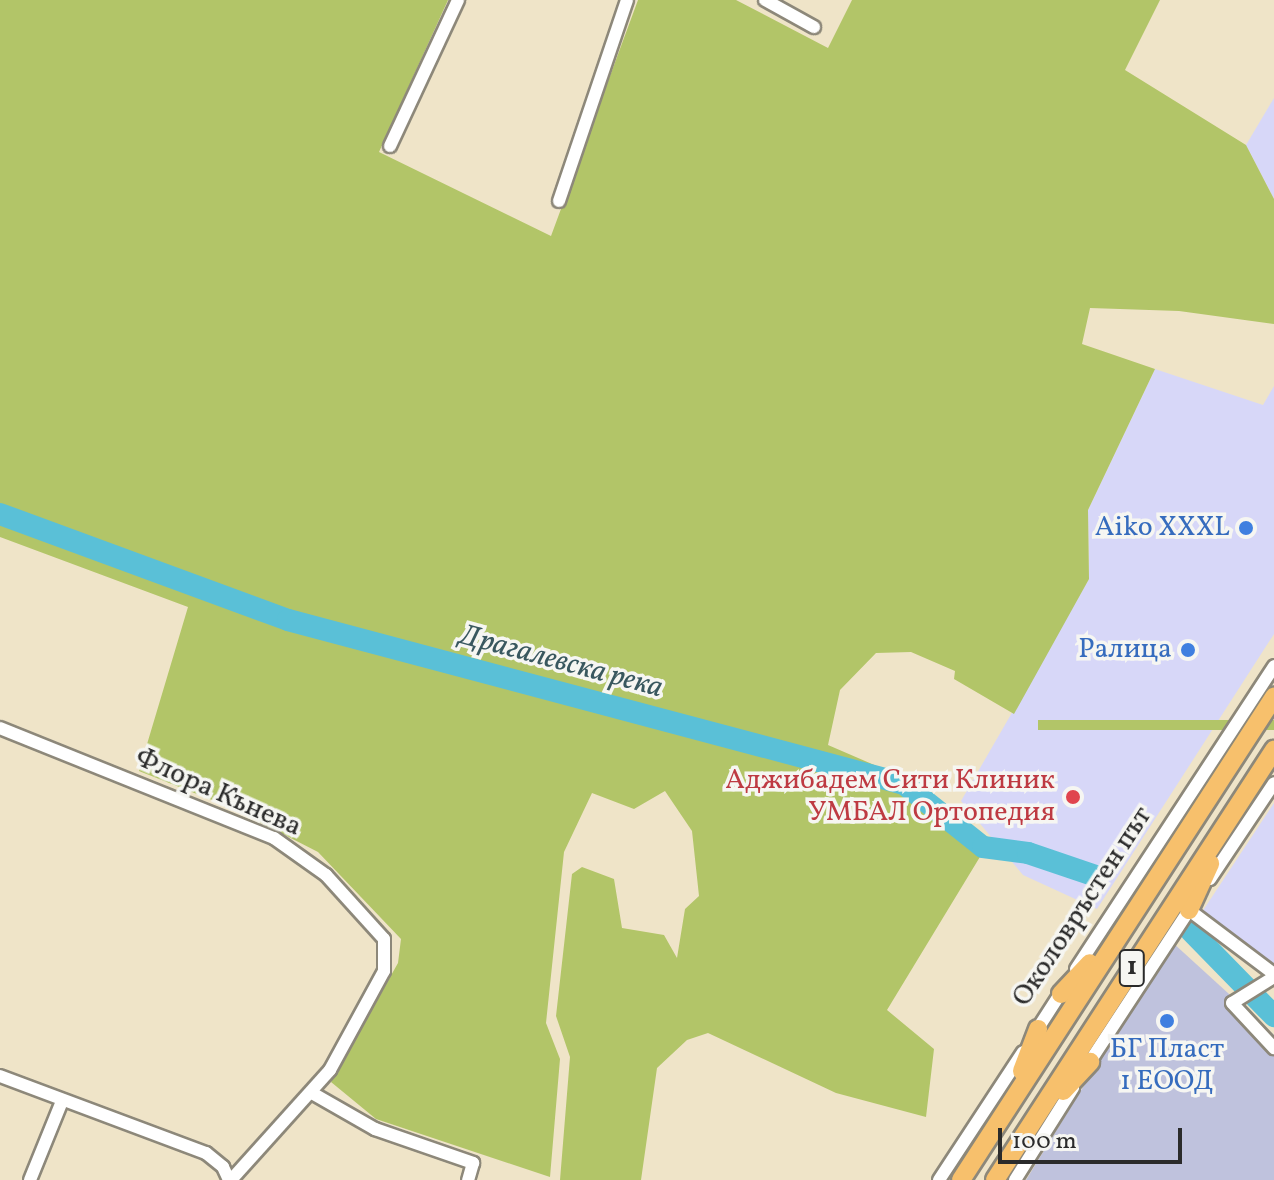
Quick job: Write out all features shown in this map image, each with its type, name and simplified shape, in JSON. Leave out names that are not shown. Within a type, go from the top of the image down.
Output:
[{"type":"highway","name":"Околовръстен път","points":[[961,1180],[1274,697]]},
{"type":"highway","name":"1","points":[[995,1180],[1274,750]]},
{"type":"highway","points":[[1189,910],[1234,810]]},
{"type":"highway","points":[[1061,994],[1120,933]]},
{"type":"highway","points":[[1010,1103],[1038,1029]]},
{"type":"highway","points":[[1031,1125],[1090,1062]]},
{"type":"street","points":[[390,146],[458,0]]},
{"type":"street","points":[[559,201],[627,0]]},
{"type":"street","points":[[765,0],[814,27]]},
{"type":"street","name":"Околовръстен път","points":[[939,1180],[1274,666]]},
{"type":"street","name":"Флора Кънева","points":[[0,728],[274,838],[326,875],[384,939],[384,971],[312,1093],[230,1180]]},
{"type":"street","points":[[1015,1180],[1274,783]]},
{"type":"street","points":[[1189,910],[1274,975],[1258,989],[1232,1003],[1274,1048]]},
{"type":"street","points":[[0,1076],[206,1153],[223,1167],[230,1180]]},
{"type":"street","points":[[312,1093],[375,1129],[473,1163],[468,1180]]},
{"type":"street","points":[[30,1180],[62,1101]]},
{"type":"shaded area","points":[[1274,98],[1274,199],[1246,145]]},
{"type":"shaded area","points":[[1155,369],[1263,405],[1274,386],[1274,634],[1097,909],[1023,875],[961,801],[1089,579],[1088,510]]},
{"type":"shaded area","points":[[1274,803],[1274,968],[1202,912]]},
{"type":"shaded area","points":[[1172,942],[1274,1035],[1274,1180],[1026,1180]]},
{"type":"green space","points":[[0,0],[448,0],[379,152],[551,236],[638,0],[736,0],[828,48],[852,0],[1160,0],[1125,70],[1246,145],[1274,199],[1274,324],[1179,311],[1090,308],[1082,344],[1155,369],[1088,510],[1089,579],[1014,714],[954,679],[955,671],[911,652],[876,653],[840,690],[828,745],[916,783],[989,842],[887,1010],[934,1049],[926,1117],[836,1093],[708,1033],[687,1040],[657,1068],[641,1180],[560,1180],[570,1057],[556,1016],[572,874],[582,867],[614,879],[622,928],[664,935],[677,958],[685,909],[699,896],[692,831],[665,791],[634,809],[592,793],[564,852],[546,1023],[560,1059],[550,1177],[376,1119],[331,1082],[398,963],[401,939],[318,852],[232,808],[139,771],[188,607],[0,537]]},
{"type":"green space","points":[[1038,720],[1274,720],[1274,730],[1038,730]]},
{"type":"waterway","name":"Драгалевска река","points":[[0,514],[288,620],[904,784],[983,847],[1028,853],[1096,876]]},
{"type":"waterway","name":"Драгалевска река","points":[[1191,931],[1274,1016]]},
{"type":"place","name":"Aiko XXXL","points":[[1246,528]]},
{"type":"place","name":"Ралица","points":[[1188,650]]},
{"type":"place","name":"Аджибадем Сити Клиник УМБАЛ Ортопедия","points":[[1073,797]]},
{"type":"place","name":"БГ Пласт 1 ЕООД","points":[[1167,1021]]}]
